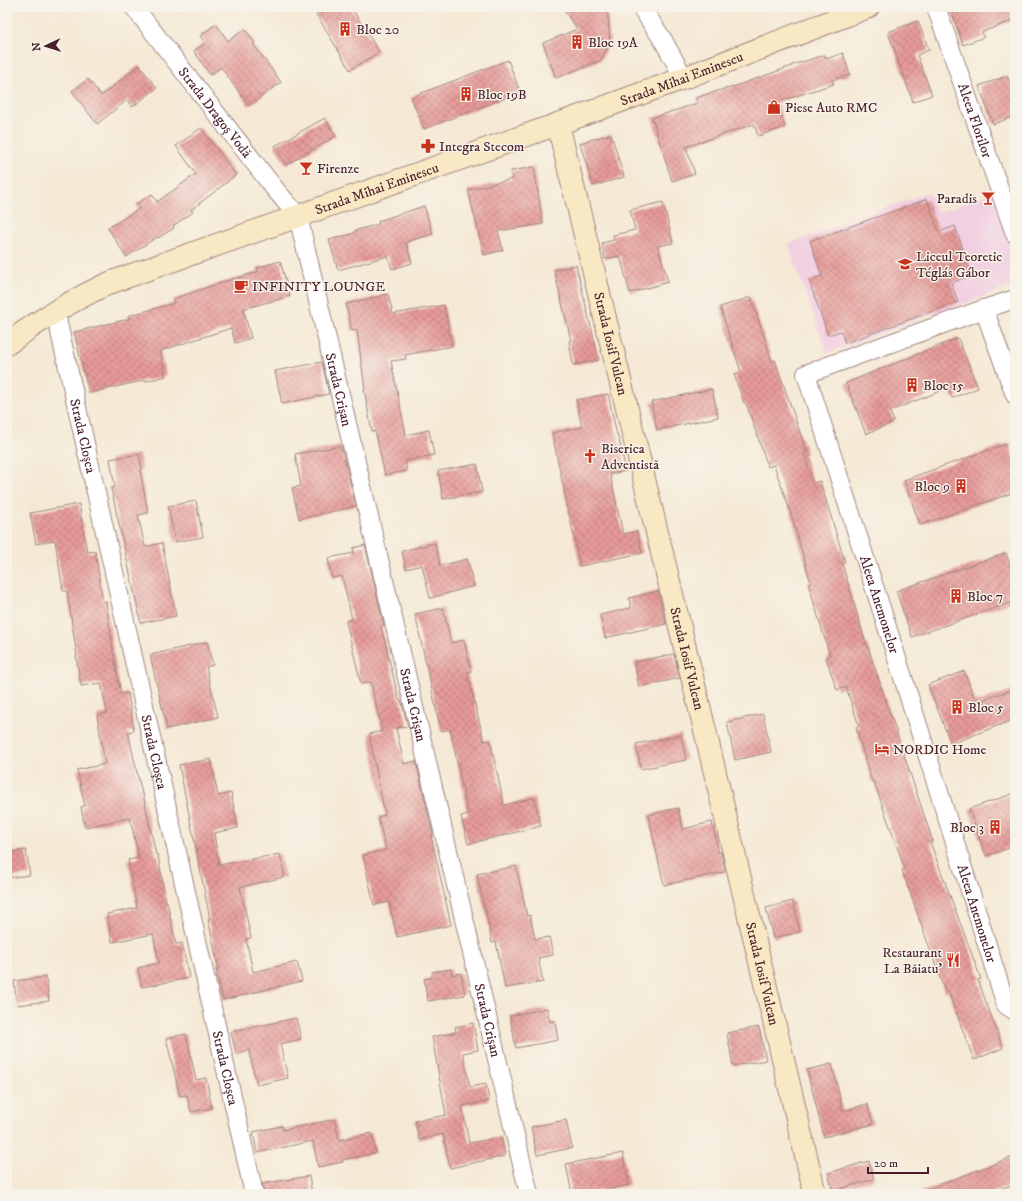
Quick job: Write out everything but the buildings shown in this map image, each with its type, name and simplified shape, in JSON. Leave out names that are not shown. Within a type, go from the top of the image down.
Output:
[{"type":"street","name":"Strada Dragoș Vodă","points":[[134,7],[274,188],[298,216]]},
{"type":"street","points":[[641,7],[684,78]]},
{"type":"street","name":"Strada Mihai Eminescu","points":[[7,344],[55,310],[112,282],[558,124],[684,78],[868,7]]},
{"type":"street","name":"Aleea Florilor","points":[[936,7],[1015,234]]},
{"type":"street","name":"Strada Iosif Vulcan","points":[[558,124],[702,718],[814,1194]]},
{"type":"street","name":"Strada Crișan","points":[[298,216],[529,1194]]},
{"type":"street","points":[[1015,299],[984,309],[1015,395]]},
{"type":"street","name":"Aleea Anemonelor","points":[[984,309],[806,374],[1006,1005],[1015,1011]]},
{"type":"street","name":"Strada Cloșca","points":[[55,310],[254,1194]]},
{"type":"shaded area","name":"Liceul Teoretic Téglás Gábor","points":[[999,191],[1015,234],[1015,285],[827,353],[788,244],[929,192],[937,213]]},
{"type":"place","name":"Bloc 20","points":[[345,29]]},
{"type":"place","name":"Bloc 19A","points":[[577,42]]},
{"type":"place","name":"Bloc 19B","points":[[466,94]]},
{"type":"place","name":"Piese Auto RMC","points":[[774,107]]},
{"type":"place","name":"Integra Stecom","points":[[428,146]]},
{"type":"place","name":"Firenze","points":[[306,168]]},
{"type":"place","name":"Paradis","points":[[988,198]]},
{"type":"place","name":"Liceul Teoretic Téglás Gábor","points":[[905,264]]},
{"type":"place","name":"INFINITY LOUNGE","points":[[241,286]]},
{"type":"place","name":"Bloc 15","points":[[912,385]]},
{"type":"place","name":"Biserica Adventistă","points":[[590,456]]},
{"type":"place","name":"Bloc 9","points":[[961,486]]},
{"type":"place","name":"Bloc 7","points":[[956,596]]},
{"type":"place","name":"Bloc 5","points":[[957,707]]},
{"type":"place","name":"NORDIC Home","points":[[882,749]]},
{"type":"place","name":"Bloc 3","points":[[995,827]]},
{"type":"place","name":"Restaurant La Băiatu'","points":[[953,960]]}]
